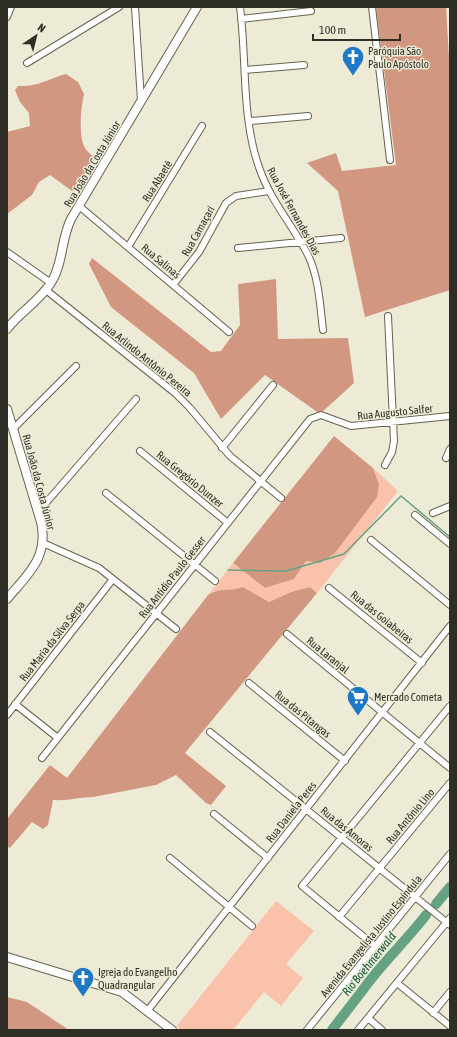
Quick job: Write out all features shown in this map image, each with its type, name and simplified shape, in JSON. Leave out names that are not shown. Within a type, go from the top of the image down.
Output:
[{"type":"main road","name":"Rua João da Costa Júnior","points":[[7,329],[46,290],[51,283],[57,269],[66,229],[197,7]]},
{"type":"main road","name":"Rua João da Costa Júnior","points":[[7,409],[38,512],[43,543],[41,552],[33,567],[7,599]]},
{"type":"main road","points":[[7,957],[113,988],[148,1010],[172,1030]]},
{"type":"street","points":[[7,17],[11,7]]},
{"type":"street","points":[[26,63],[120,7]]},
{"type":"street","points":[[135,7],[141,103]]},
{"type":"street","name":"Rua José Fernandes Dias","points":[[240,7],[244,70],[255,155],[269,190],[311,262],[316,278],[323,330]]},
{"type":"street","points":[[372,7],[390,160]]},
{"type":"street","points":[[241,19],[311,11]]},
{"type":"street","points":[[244,70],[304,65]]},
{"type":"street","points":[[250,121],[308,116]]},
{"type":"street","name":"Rua Abaeté","points":[[128,247],[202,126]]},
{"type":"street","name":"Rua Camaçari","points":[[173,285],[199,252],[226,203],[236,196],[269,190]]},
{"type":"street","name":"Rua Salinas","points":[[79,206],[229,332]]},
{"type":"street","points":[[238,248],[341,238]]},
{"type":"street","points":[[7,252],[51,283]]},
{"type":"street","name":"Rua Arlindo Antônio Pereira","points":[[46,290],[175,393],[190,408],[222,448],[281,498]]},
{"type":"street","points":[[385,465],[393,447],[388,316]]},
{"type":"street","points":[[13,429],[76,366]]},
{"type":"street","points":[[222,448],[273,385]]},
{"type":"street","points":[[38,512],[136,398]]},
{"type":"street","name":"Rua Augusto Salfer","points":[[321,415],[347,426],[450,416]]},
{"type":"street","name":"Rua Antídio Paulo Gesser","points":[[42,758],[310,419],[321,415]]},
{"type":"street","points":[[446,458],[450,449]]},
{"type":"street","name":"Rua Gregório Dunzer","points":[[140,451],[228,523]]},
{"type":"street","points":[[106,493],[215,581]]},
{"type":"street","points":[[433,513],[450,506]]},
{"type":"street","points":[[415,515],[450,544]]},
{"type":"street","points":[[370,540],[450,605]]},
{"type":"street","points":[[43,543],[90,563],[113,579],[176,629]]},
{"type":"street","name":"Rua Maria da Silva Serpa","points":[[7,715],[113,579]]},
{"type":"street","name":"Rua das Goiabeiras","points":[[329,588],[422,663]]},
{"type":"street","name":"Rua Daniela Peres","points":[[148,1010],[450,626]]},
{"type":"street","name":"Rua Laranjal","points":[[287,634],[450,768]]},
{"type":"street","name":"Rua das Pitangas","points":[[249,683],[344,760]]},
{"type":"street","points":[[15,704],[58,738]]},
{"type":"street","points":[[375,946],[302,886],[450,706]]},
{"type":"street","name":"Rua das Amoras","points":[[210,732],[449,922]]},
{"type":"street","name":"Rua Antônio Lino","points":[[340,917],[450,783]]},
{"type":"street","points":[[214,814],[268,858]]},
{"type":"street","name":"Avenida Evangelista Justino Espíndula","points":[[307,1030],[450,854]]},
{"type":"street","points":[[170,858],[252,926]]},
{"type":"street","points":[[358,1030],[449,922]]},
{"type":"street","points":[[397,983],[450,1026]]},
{"type":"street","points":[[433,1012],[450,992]]},
{"type":"street","points":[[368,1018],[382,1030]]},
{"type":"shaded area","points":[[376,7],[446,7],[450,75],[450,290],[365,317],[338,191],[307,163],[336,153],[342,171],[396,165]]},
{"type":"shaded area","points":[[66,74],[78,82],[84,94],[81,114],[81,136],[85,148],[94,157],[91,168],[80,184],[72,191],[50,175],[39,182],[32,195],[7,214],[7,132],[30,126],[29,113],[20,102],[15,90],[18,86],[37,84]]},
{"type":"shaded area","points":[[92,258],[211,352],[221,351],[240,325],[238,284],[276,279],[278,339],[348,338],[354,383],[320,414],[265,375],[221,419],[194,373],[111,307],[89,264]]},
{"type":"shaded area","points":[[334,436],[373,468],[379,484],[377,497],[335,553],[320,563],[306,561],[294,579],[265,588],[233,563]]},
{"type":"shaded area","points":[[373,468],[398,491],[317,593],[310,587],[291,592],[269,602],[243,587],[221,590],[208,595],[233,563],[265,588],[294,579],[306,561],[320,563],[379,484]]},
{"type":"shaded area","points":[[243,587],[269,602],[291,592],[310,587],[317,593],[185,753],[226,786],[211,805],[206,803],[176,775],[156,785],[93,797],[53,800],[48,825],[43,829],[32,822],[10,848],[7,846],[7,819],[50,765],[67,778],[208,595],[221,590]]},
{"type":"shaded area","points":[[276,901],[314,931],[286,964],[303,978],[281,1006],[264,992],[233,1030],[180,1030],[177,1026]]},
{"type":"shaded area","points":[[7,997],[27,1002],[69,1030],[7,1030]]},
{"type":"waterway","points":[[228,570],[286,571],[344,554],[401,496],[450,537]]},
{"type":"waterway","name":"Rio Boehmerwald","points":[[436,904],[450,887]]},
{"type":"waterway","name":"Rio Boehmerwald","points":[[332,1030],[377,971],[426,915]]},
{"type":"place","name":"Paróquia São Paulo Apóstolo","points":[[353,76]]},
{"type":"place","name":"Mercado Cometa","points":[[358,716]]},
{"type":"place","name":"Igreja do Evangelho Quadrangular","points":[[83,998]]}]
